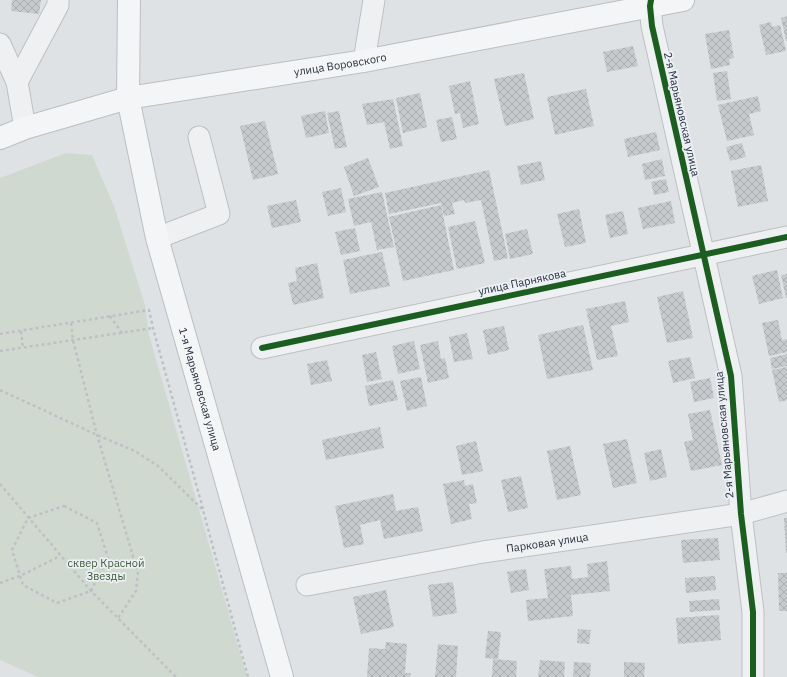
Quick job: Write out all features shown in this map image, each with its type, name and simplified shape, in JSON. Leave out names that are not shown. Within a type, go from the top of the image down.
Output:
[{"type":"main road","name":"1-я Марьяновская улица","points":[[129,0],[128,98],[157,238],[282,677]]},
{"type":"main road","name":"улица Воровского","points":[[0,138],[25,128],[128,98],[364,61],[620,6],[682,0]]},
{"type":"street","points":[[17,82],[58,5],[58,0]]},
{"type":"street","points":[[364,61],[374,0]]},
{"type":"street","name":"2-я Марьяновская улица","points":[[650,3],[652,26],[730,376],[741,514],[753,612],[753,677]]},
{"type":"street","points":[[0,44],[17,82],[25,128]]},
{"type":"street","points":[[157,238],[219,214],[199,137]]},
{"type":"street","name":"улица Парнякова","points":[[262,348],[787,237]]},
{"type":"street","name":"Парковая улица","points":[[307,585],[483,552],[741,514],[787,501]]},
{"type":"path","points":[[0,334],[149,310],[248,677]]},
{"type":"path","points":[[110,316],[122,334]]},
{"type":"path","points":[[71,323],[73,340],[98,435],[138,573],[136,591],[118,618]]},
{"type":"path","points":[[0,351],[122,334],[153,328]]},
{"type":"path","points":[[21,331],[23,348]]},
{"type":"path","points":[[0,390],[98,435],[135,450],[158,466],[203,510]]},
{"type":"path","points":[[0,484],[91,591],[176,677]]},
{"type":"path","points":[[64,506],[97,523],[108,558],[91,591],[56,602],[23,585],[20,576],[12,550],[28,518],[64,506]]},
{"type":"path","points":[[0,583],[20,576],[60,556]]},
{"type":"green space","name":"сквер Красной Звезды","points":[[66,153],[92,155],[114,206],[145,305],[149,335],[247,677],[38,677],[0,660],[0,178]]},
{"type":"building","points":[[12,0],[41,0],[39,14],[11,11]]},
{"type":"building","points":[[787,16],[787,41],[786,41],[781,18]]},
{"type":"building","points":[[771,22],[772,27],[780,25],[786,51],[766,55],[759,25]]},
{"type":"building","points":[[729,30],[734,58],[729,59],[730,65],[711,69],[705,34]]},
{"type":"building","points":[[633,46],[638,66],[607,72],[603,52]]},
{"type":"building","points":[[727,71],[731,99],[717,101],[713,73]]},
{"type":"building","points":[[524,73],[534,119],[505,126],[494,79]]},
{"type":"building","points":[[470,81],[479,124],[463,128],[460,113],[455,114],[449,86]]},
{"type":"building","points":[[586,89],[594,126],[555,135],[547,97]]},
{"type":"building","points":[[420,93],[427,127],[403,133],[396,98]]},
{"type":"building","points":[[758,96],[761,111],[749,114],[754,135],[727,141],[718,105]]},
{"type":"building","points":[[393,99],[403,146],[390,149],[384,122],[367,125],[362,104]]},
{"type":"building","points":[[325,111],[329,133],[306,138],[301,116]]},
{"type":"building","points":[[339,111],[347,147],[335,149],[327,113]]},
{"type":"building","points":[[452,117],[457,139],[441,142],[436,120]]},
{"type":"building","points":[[265,121],[278,174],[253,180],[240,126]]},
{"type":"building","points":[[656,132],[660,150],[628,157],[624,139]]},
{"type":"building","points":[[742,143],[746,157],[730,161],[726,147]]},
{"type":"building","points":[[368,158],[379,187],[354,196],[344,167]]},
{"type":"building","points":[[662,159],[665,176],[645,180],[642,164]]},
{"type":"building","points":[[541,161],[545,180],[521,185],[517,166]]},
{"type":"building","points":[[761,165],[768,201],[738,207],[731,171]]},
{"type":"building","points":[[489,170],[508,258],[494,261],[481,200],[465,203],[464,200],[452,203],[455,214],[444,216],[441,203],[389,214],[385,193]]},
{"type":"building","points":[[666,179],[669,192],[654,195],[651,182]]},
{"type":"building","points":[[341,188],[346,212],[328,216],[322,192]]},
{"type":"building","points":[[382,192],[394,247],[377,250],[371,222],[354,226],[348,199]]},
{"type":"building","points":[[296,200],[301,222],[272,228],[267,206]]},
{"type":"building","points":[[671,201],[675,223],[643,229],[638,208]]},
{"type":"building","points":[[441,205],[454,270],[403,281],[389,217]]},
{"type":"building","points":[[579,209],[586,243],[565,247],[557,214]]},
{"type":"building","points":[[623,211],[628,234],[610,238],[605,215]]},
{"type":"building","points":[[475,221],[485,263],[457,269],[448,227]]},
{"type":"building","points":[[355,228],[360,251],[341,255],[335,232]]},
{"type":"building","points":[[527,229],[533,254],[510,259],[505,234]]},
{"type":"building","points":[[382,252],[390,286],[350,294],[343,260]]},
{"type":"building","points":[[317,263],[324,298],[293,305],[288,283],[297,281],[295,268]]},
{"type":"building","points":[[777,270],[783,298],[759,304],[752,276]]},
{"type":"building","points":[[787,274],[787,298],[786,298],[781,275]]},
{"type":"building","points":[[683,291],[693,338],[667,343],[657,297]]},
{"type":"building","points":[[625,301],[629,322],[611,326],[618,356],[597,360],[586,309]]},
{"type":"building","points":[[778,320],[782,340],[787,339],[787,352],[769,356],[762,323]]},
{"type":"building","points":[[583,325],[593,370],[547,379],[538,335]]},
{"type":"building","points":[[504,326],[509,350],[488,355],[483,330]]},
{"type":"building","points":[[467,333],[473,359],[454,362],[449,337]]},
{"type":"building","points":[[414,341],[420,369],[398,374],[392,346]]},
{"type":"building","points":[[438,341],[441,359],[445,358],[449,378],[428,383],[420,345]]},
{"type":"building","points":[[376,352],[382,379],[367,382],[362,355]]},
{"type":"building","points":[[787,354],[787,366],[772,369],[770,358]]},
{"type":"building","points":[[690,357],[695,378],[673,383],[668,361]]},
{"type":"building","points":[[327,360],[332,381],[311,385],[307,364]]},
{"type":"building","points":[[787,367],[787,400],[779,402],[772,370]]},
{"type":"building","points":[[421,377],[427,406],[407,411],[400,381]]},
{"type":"building","points":[[710,378],[714,398],[694,402],[690,382]]},
{"type":"building","points":[[393,380],[398,400],[369,406],[365,386]]},
{"type":"building","points":[[710,410],[722,465],[691,471],[684,442],[693,440],[688,414]]},
{"type":"building","points":[[380,427],[384,448],[326,460],[322,440]]},
{"type":"building","points":[[627,439],[637,483],[613,488],[603,444]]},
{"type":"building","points":[[476,441],[483,471],[462,475],[456,446]]},
{"type":"building","points":[[570,446],[581,495],[557,500],[547,451]]},
{"type":"building","points":[[661,449],[667,477],[650,481],[644,453]]},
{"type":"building","points":[[521,476],[528,508],[508,512],[501,480]]},
{"type":"building","points":[[464,480],[465,486],[473,484],[477,503],[469,504],[472,519],[451,524],[443,484]]},
{"type":"building","points":[[393,494],[396,511],[418,507],[423,531],[384,539],[380,520],[360,525],[364,544],[344,548],[335,506]]},
{"type":"building","points":[[784,518],[787,518],[787,553],[786,553]]},
{"type":"building","points":[[718,538],[720,560],[683,563],[681,540]]},
{"type":"building","points":[[607,561],[610,591],[571,595],[573,616],[528,621],[526,600],[548,598],[544,569],[571,566],[572,579],[588,577],[587,564]]},
{"type":"building","points":[[526,569],[529,590],[511,593],[507,572]]},
{"type":"building","points":[[778,573],[787,573],[787,611],[779,611]]},
{"type":"building","points":[[715,576],[716,590],[686,593],[685,578]]},
{"type":"building","points":[[453,582],[457,613],[433,617],[428,585]]},
{"type":"building","points":[[386,590],[394,627],[361,634],[353,597]]},
{"type":"building","points":[[719,599],[720,610],[690,612],[689,601]]},
{"type":"building","points":[[719,615],[721,640],[678,644],[676,618]]},
{"type":"building","points":[[578,629],[591,630],[589,644],[577,643]]},
{"type":"building","points":[[488,631],[501,632],[498,659],[485,658]]},
{"type":"building","points":[[386,642],[407,644],[405,673],[411,673],[410,677],[367,677],[369,648],[385,649]]},
{"type":"building","points":[[438,644],[458,646],[456,677],[435,677]]},
{"type":"building","points":[[493,659],[517,661],[516,677],[492,677]]},
{"type":"building","points":[[540,660],[565,662],[564,677],[538,677]]},
{"type":"building","points":[[574,662],[591,663],[590,677],[573,677]]},
{"type":"building","points":[[624,662],[645,663],[644,677],[624,677]]},
{"type":"cycle path","points":[[651,0],[650,6],[652,26],[731,376],[741,514],[753,612],[753,677]]},
{"type":"cycle path","points":[[262,348],[787,237]]}]
